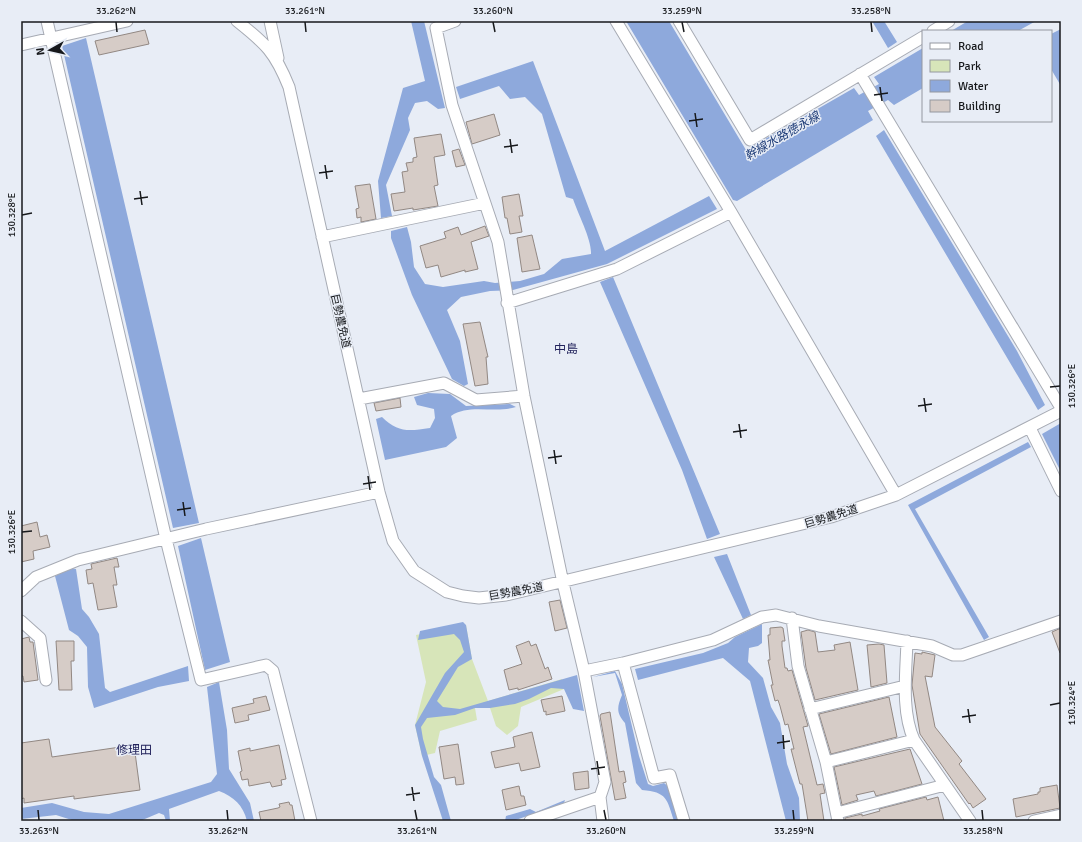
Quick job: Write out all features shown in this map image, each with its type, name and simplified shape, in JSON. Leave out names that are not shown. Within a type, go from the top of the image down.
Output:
[{"type":"street","points":[[47,21],[166,538],[201,680],[266,665],[272,671],[311,821]]},
{"type":"street","points":[[21,45],[127,21]]},
{"type":"street","name":"巨勢農免道","points":[[237,21],[264,43],[279,62],[289,87],[379,492],[393,541],[414,572],[447,592],[479,598],[506,595],[831,517],[896,494],[1030,428],[1061,411]]},
{"type":"street","points":[[270,21],[279,62]]},
{"type":"street","points":[[455,21],[436,28],[452,106],[498,242],[524,396],[563,582],[584,671],[605,782],[600,797],[603,821]]},
{"type":"street","points":[[616,21],[731,212],[896,494]]},
{"type":"street","points":[[679,21],[750,140],[922,38]]},
{"type":"street","points":[[934,30],[949,21]]},
{"type":"street","points":[[860,74],[1061,408]]},
{"type":"street","points":[[322,237],[485,203]]},
{"type":"street","points":[[507,299],[617,269],[731,212]]},
{"type":"street","points":[[359,399],[444,383],[476,400],[524,396]]},
{"type":"street","points":[[1030,428],[1061,490]]},
{"type":"street","points":[[21,591],[36,577],[78,560],[166,538],[379,492]]},
{"type":"street","points":[[584,671],[623,663],[713,640],[762,617],[776,615],[819,626],[932,646],[953,655],[962,655],[1061,621]]},
{"type":"street","points":[[792,618],[798,666],[826,762],[838,817],[945,785]]},
{"type":"street","points":[[21,621],[40,638],[46,680]]},
{"type":"street","points":[[907,641],[905,686],[910,730],[914,740],[970,821]]},
{"type":"street","points":[[623,663],[654,778],[670,775],[684,821]]},
{"type":"street","points":[[810,709],[905,686]]},
{"type":"street","points":[[826,762],[914,740]]},
{"type":"street","points":[[530,821],[600,797]]},
{"type":"street","points":[[1034,821],[1061,815]]},
{"type":"green space","points":[[466,625],[472,659],[488,701],[562,679],[564,689],[521,707],[518,726],[507,735],[496,726],[490,708],[475,708],[477,720],[440,731],[435,753],[422,756],[415,725],[426,682],[416,635]]},
{"type":"water","points":[[411,21],[424,21],[445,108],[438,109],[427,101],[415,103],[408,118],[410,130],[386,185],[392,216],[381,218],[378,181],[403,88],[425,81]]},
{"type":"water","name":"幹線水路徳永線","points":[[626,21],[669,21],[746,150],[854,88],[859,95],[879,84],[874,77],[922,49],[922,89],[894,105],[888,100],[868,111],[873,120],[737,201],[733,200]]},
{"type":"water","points":[[872,21],[884,21],[897,42],[888,48]]},
{"type":"water","points":[[968,21],[1036,21],[1020,30],[953,30]]},
{"type":"water","points":[[1061,29],[1061,86],[1052,71],[1052,34]]},
{"type":"water","points":[[86,38],[199,523],[173,528],[62,46]]},
{"type":"water","points":[[533,61],[605,251],[709,196],[717,209],[607,264],[513,290],[490,291],[461,297],[447,310],[460,341],[468,384],[464,386],[452,379],[412,295],[391,238],[391,231],[407,227],[411,242],[414,267],[425,284],[443,287],[484,281],[495,283],[520,281],[544,274],[562,259],[591,254],[587,234],[573,199],[566,197],[542,114],[525,97],[510,99],[499,86],[460,99],[456,87]]},
{"type":"water","points":[[884,130],[1017,351],[1045,405],[1038,410],[876,136]]},
{"type":"water","points":[[613,277],[720,534],[707,539],[682,470],[600,282]]},
{"type":"water","points":[[428,393],[450,394],[466,406],[510,404],[516,407],[500,410],[474,409],[458,412],[451,416],[457,438],[446,447],[385,460],[376,419],[382,417],[393,426],[404,430],[430,428],[435,418],[434,409],[417,405],[414,397]]},
{"type":"water","points":[[1061,423],[1061,472],[1042,434]]},
{"type":"water","points":[[1028,442],[1031,447],[915,509],[989,637],[984,640],[908,505]]},
{"type":"water","points":[[201,538],[230,662],[205,670],[178,546]]},
{"type":"water","points":[[727,554],[751,615],[743,619],[714,557]]},
{"type":"water","points":[[70,568],[76,569],[82,609],[89,617],[99,634],[105,688],[110,692],[188,666],[189,681],[158,687],[94,708],[88,687],[87,647],[78,636],[69,630],[55,576]]},
{"type":"water","points":[[463,622],[466,625],[472,659],[458,667],[437,701],[443,707],[460,709],[577,675],[584,711],[573,709],[564,689],[551,688],[515,704],[490,708],[475,708],[455,715],[427,718],[421,727],[423,739],[434,777],[441,785],[451,821],[443,821],[422,756],[415,725],[445,673],[464,652],[460,640],[454,634],[418,640],[420,631]]},
{"type":"water","points":[[762,624],[762,643],[758,646],[749,648],[748,662],[763,678],[771,707],[780,723],[787,764],[799,798],[800,821],[786,821],[750,681],[723,658],[638,680],[635,669],[703,653],[728,643],[735,637]]},
{"type":"water","points":[[615,671],[622,684],[639,756],[648,784],[653,786],[664,783],[669,787],[679,821],[674,821],[670,807],[665,798],[657,793],[642,790],[636,783],[625,723],[618,710],[622,695],[615,673],[593,677]]},
{"type":"water","points":[[219,682],[227,730],[229,769],[250,803],[254,821],[247,821],[243,810],[237,802],[219,791],[169,809],[170,821],[166,821],[164,815],[159,813],[140,821],[75,821],[56,815],[21,819],[21,808],[52,803],[84,812],[109,814],[211,782],[217,774],[207,687]]},
{"type":"water","points":[[565,800],[564,803],[513,821],[505,821],[506,816],[530,809],[536,812]]},
{"type":"building","points":[[145,30],[149,44],[99,55],[95,41]]},
{"type":"building","points":[[494,114],[500,135],[472,144],[466,122]]},
{"type":"building","points":[[441,134],[445,155],[434,157],[438,185],[434,186],[438,206],[394,211],[391,194],[405,192],[402,172],[408,171],[406,163],[413,162],[413,158],[417,157],[414,138]]},
{"type":"building","points":[[459,149],[465,165],[456,167],[452,151]]},
{"type":"building","points":[[370,184],[376,219],[361,222],[361,217],[357,218],[356,209],[359,208],[355,186]]},
{"type":"building","points":[[519,194],[523,216],[519,216],[522,232],[510,234],[507,218],[505,218],[502,197]]},
{"type":"building","points":[[485,226],[489,236],[471,242],[478,269],[465,272],[465,270],[441,277],[438,265],[426,268],[420,246],[446,238],[444,232],[458,227],[461,235]]},
{"type":"building","points":[[532,235],[540,269],[522,272],[517,238]]},
{"type":"building","points":[[480,322],[488,357],[486,357],[488,384],[475,386],[463,324]]},
{"type":"building","points":[[400,398],[401,407],[376,411],[374,403]]},
{"type":"building","points":[[37,522],[40,537],[47,535],[50,547],[33,551],[34,559],[21,562],[21,526]]},
{"type":"building","points":[[117,558],[119,567],[114,567],[117,585],[113,585],[117,607],[98,610],[93,583],[88,584],[86,570],[92,569],[91,564]]},
{"type":"building","points":[[560,600],[567,628],[555,631],[549,602]]},
{"type":"building","points":[[770,628],[783,628],[785,641],[782,641],[782,646],[785,668],[787,668],[788,671],[792,670],[808,726],[803,727],[817,785],[823,784],[825,793],[820,794],[824,821],[808,821],[802,784],[800,784],[791,749],[794,749],[788,724],[785,725],[778,700],[775,701],[771,685],[773,685],[768,660],[770,660],[768,635],[770,635]]},
{"type":"building","points":[[1061,628],[1061,653],[1060,653],[1052,632]]},
{"type":"building","points":[[808,630],[815,632],[818,652],[835,650],[834,645],[850,642],[858,690],[815,700],[806,668],[801,632]]},
{"type":"building","points":[[29,637],[30,642],[33,642],[38,680],[24,682],[23,676],[21,676],[21,639]]},
{"type":"building","points":[[56,641],[74,641],[74,661],[71,661],[72,690],[59,690]]},
{"type":"building","points":[[529,641],[531,646],[536,644],[545,669],[548,667],[552,679],[518,690],[518,688],[509,690],[504,670],[522,664],[516,646]]},
{"type":"building","points":[[867,645],[884,645],[887,683],[871,687]]},
{"type":"building","points":[[922,652],[935,655],[932,677],[925,676],[935,727],[962,761],[959,764],[986,799],[973,808],[920,734],[912,685],[915,653],[922,654]]},
{"type":"building","points":[[266,696],[270,710],[248,715],[249,720],[235,723],[232,708],[254,703],[253,699]]},
{"type":"building","points":[[562,696],[565,711],[546,715],[546,711],[544,712],[541,700]]},
{"type":"building","points":[[889,697],[897,737],[831,754],[819,714]]},
{"type":"building","points":[[610,712],[619,772],[624,771],[626,782],[623,783],[626,798],[615,800],[600,716],[601,714]]},
{"type":"building","points":[[532,732],[540,767],[521,771],[519,763],[495,768],[491,752],[515,747],[513,737]]},
{"type":"building","points":[[49,739],[52,757],[134,745],[140,790],[74,799],[74,796],[24,803],[24,798],[21,799],[21,743]]},
{"type":"building","points":[[458,744],[464,784],[456,785],[455,777],[444,779],[439,747]]},
{"type":"building","points":[[279,745],[286,779],[281,780],[282,785],[272,787],[270,782],[249,786],[248,779],[242,780],[240,772],[242,771],[238,751],[250,748],[250,751]]},
{"type":"building","points":[[910,749],[922,784],[876,796],[874,791],[856,795],[858,800],[842,805],[834,767]]},
{"type":"building","points":[[588,771],[589,788],[575,790],[573,773]]},
{"type":"building","points":[[1057,785],[1060,808],[1016,817],[1013,799],[1038,794],[1038,792],[1040,792],[1040,788]]},
{"type":"building","points":[[519,786],[521,796],[524,796],[526,805],[506,810],[502,790]]},
{"type":"building","points":[[926,797],[927,800],[938,797],[944,821],[845,821],[845,818],[862,814],[862,816],[880,811],[879,809]]},
{"type":"building","points":[[289,802],[290,805],[292,805],[295,821],[261,821],[259,812],[278,808],[280,807],[279,804]]},
{"type":"district","name":"中島","points":[[566,349]]},
{"type":"district","name":"修理田","points":[[134,750]]}]
